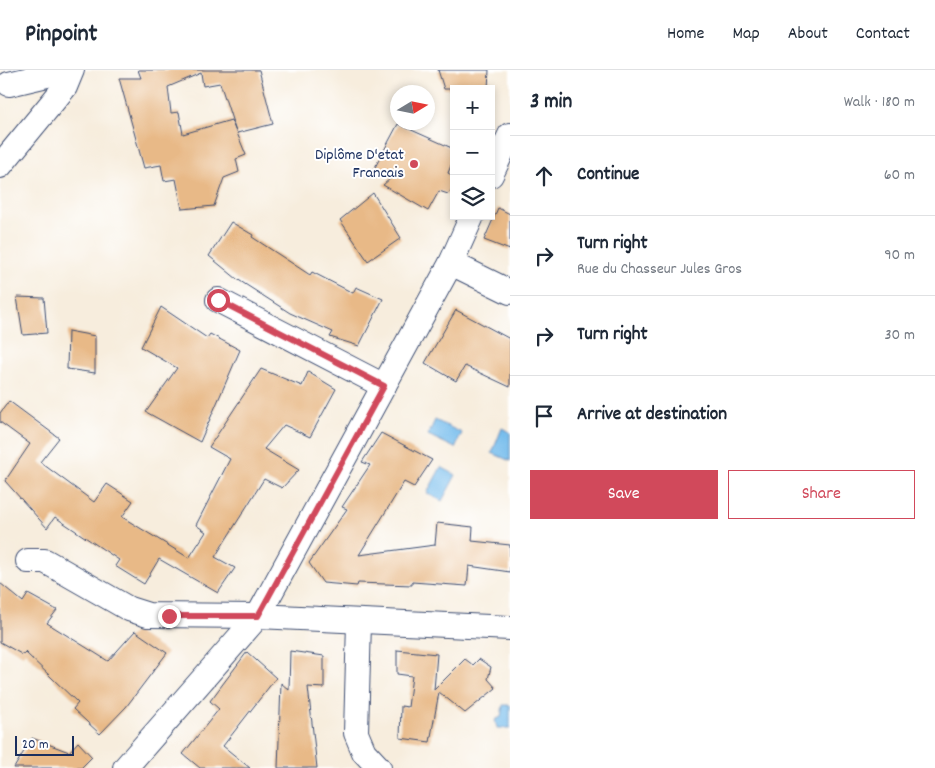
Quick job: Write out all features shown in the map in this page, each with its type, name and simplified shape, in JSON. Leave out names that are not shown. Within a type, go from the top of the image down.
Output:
[{"type":"street","points":[[9,84],[68,70]]},
{"type":"street","points":[[3,156],[65,88],[72,70]]},
{"type":"street","points":[[491,175],[510,135]]},
{"type":"street","points":[[125,768],[258,616],[451,263],[470,220]]},
{"type":"street","points":[[451,263],[510,292]]},
{"type":"street","points":[[218,300],[384,386]]},
{"type":"street","points":[[28,561],[45,561],[129,609],[148,615],[258,616],[510,628]]},
{"type":"street","points":[[359,622],[356,733],[364,752],[379,768]]},
{"type":"water","points":[[435,420],[462,433],[455,448],[428,435]]},
{"type":"water","points":[[502,428],[510,432],[510,461],[492,453]]},
{"type":"water","points":[[441,467],[456,475],[442,501],[427,493]]},
{"type":"water","points":[[503,705],[510,705],[510,728],[497,728],[495,720],[501,717]]},
{"type":"building","points":[[138,70],[259,70],[273,124],[237,133],[246,155],[236,159],[239,172],[224,178],[214,206],[182,209],[176,179],[164,181],[161,165],[144,168],[119,78],[141,78]],"holes":[[[201,73],[203,86],[220,83],[236,132],[231,120],[183,134],[179,112],[171,113],[168,87]]]},
{"type":"building","points":[[438,70],[489,70],[488,85],[450,85],[450,89],[444,89]]},
{"type":"building","name":"Diplôme D'etat Francais","points":[[395,130],[411,130],[450,147],[450,168],[448,173],[450,174],[450,192],[448,194],[439,191],[428,211],[383,185],[391,178],[373,171]]},
{"type":"building","points":[[373,193],[401,238],[368,261],[340,220]]},
{"type":"building","points":[[498,208],[510,214],[510,250],[484,240],[493,220],[495,220]]},
{"type":"building","points":[[231,222],[310,275],[312,272],[353,293],[356,287],[383,299],[359,346],[330,337],[333,332],[290,313],[237,279],[209,256]]},
{"type":"building","points":[[17,297],[44,298],[47,333],[23,335]]},
{"type":"building","points":[[161,307],[207,338],[210,334],[240,350],[200,442],[146,412],[177,368],[141,347]]},
{"type":"building","points":[[456,310],[510,339],[510,387],[465,366],[456,381],[425,363]]},
{"type":"building","points":[[68,331],[95,336],[95,373],[67,369]]},
{"type":"building","points":[[261,369],[302,386],[308,372],[336,389],[310,437],[284,425],[264,449],[299,470],[282,488],[264,479],[215,557],[235,568],[218,593],[159,559],[144,584],[115,566],[119,560],[55,517],[47,528],[5,481],[30,444],[0,422],[0,413],[9,401],[59,438],[40,462],[94,502],[107,484],[133,501],[122,517],[189,558],[206,532],[196,525],[230,459],[209,447]]},
{"type":"building","points":[[381,433],[432,460],[414,487],[404,482],[359,555],[435,545],[437,523],[473,527],[472,541],[510,545],[510,572],[469,566],[467,586],[412,582],[412,585],[358,583],[357,586],[323,583],[309,563],[347,509],[342,507],[370,465],[362,462]]},
{"type":"building","points":[[0,583],[23,602],[28,594],[57,610],[47,623],[108,661],[135,631],[167,653],[126,707],[100,734],[73,709],[78,703],[25,652],[23,655],[0,642]]},
{"type":"building","points":[[397,650],[437,654],[434,690],[465,659],[473,665],[479,659],[491,667],[488,679],[496,688],[465,713],[439,692],[430,742],[400,738],[401,706],[408,707],[412,676],[397,674]]},
{"type":"building","points":[[290,651],[324,656],[324,688],[308,687],[317,768],[278,768],[281,683],[289,690]]},
{"type":"building","points":[[247,652],[276,678],[223,746],[250,768],[200,768],[183,754],[219,709],[210,701]]},
{"type":"building","points":[[32,738],[69,752],[78,742],[92,757],[81,768],[14,768]]},
{"type":"place","name":"Diplôme D'etat Francais","points":[[414,164]]},
{"type":"route","points":[[169,616],[258,616],[384,386],[218,300]]}]
